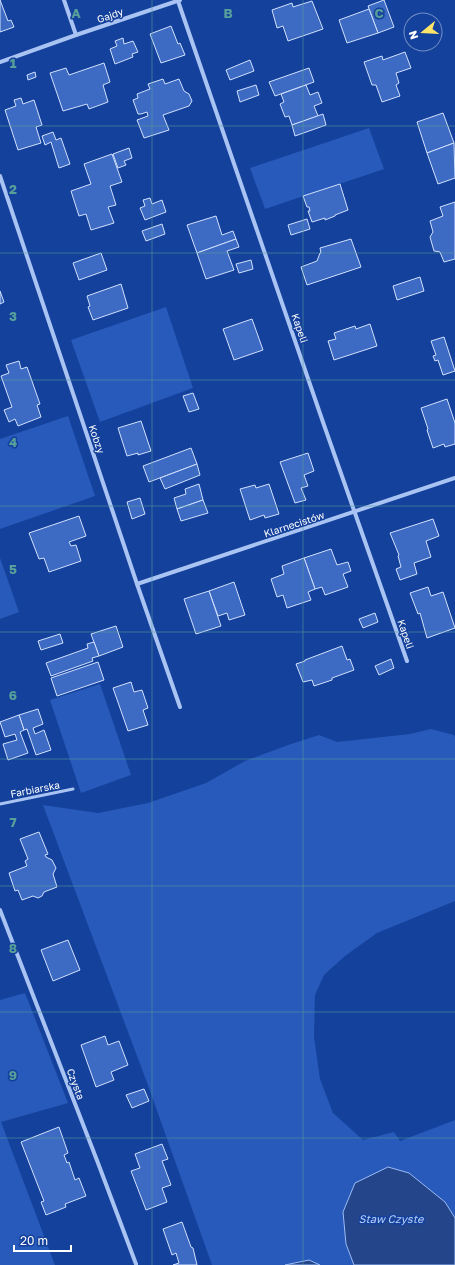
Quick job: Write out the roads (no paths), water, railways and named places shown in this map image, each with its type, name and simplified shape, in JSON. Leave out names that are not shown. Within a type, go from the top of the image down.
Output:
[{"type":"street","points":[[64,0],[76,35]]},
{"type":"street","name":"Gajdy","points":[[0,62],[180,0]]},
{"type":"street","name":"Kapeli","points":[[180,0],[407,661]]},
{"type":"street","name":"Kobzy","points":[[0,176],[137,584],[180,707]]},
{"type":"street","name":"Klarnecistów","points":[[137,584],[455,478]]},
{"type":"street","name":"Czysta","points":[[0,910],[136,1264]]},
{"type":"lane","name":"Farbiarska","points":[[0,804],[73,789]]},
{"type":"water","name":"Staw Czyste","points":[[388,1167],[409,1173],[445,1202],[455,1218],[455,1265],[354,1265],[346,1244],[343,1212],[355,1183]]},
{"type":"water","points":[[309,1260],[320,1265],[285,1265]]}]
